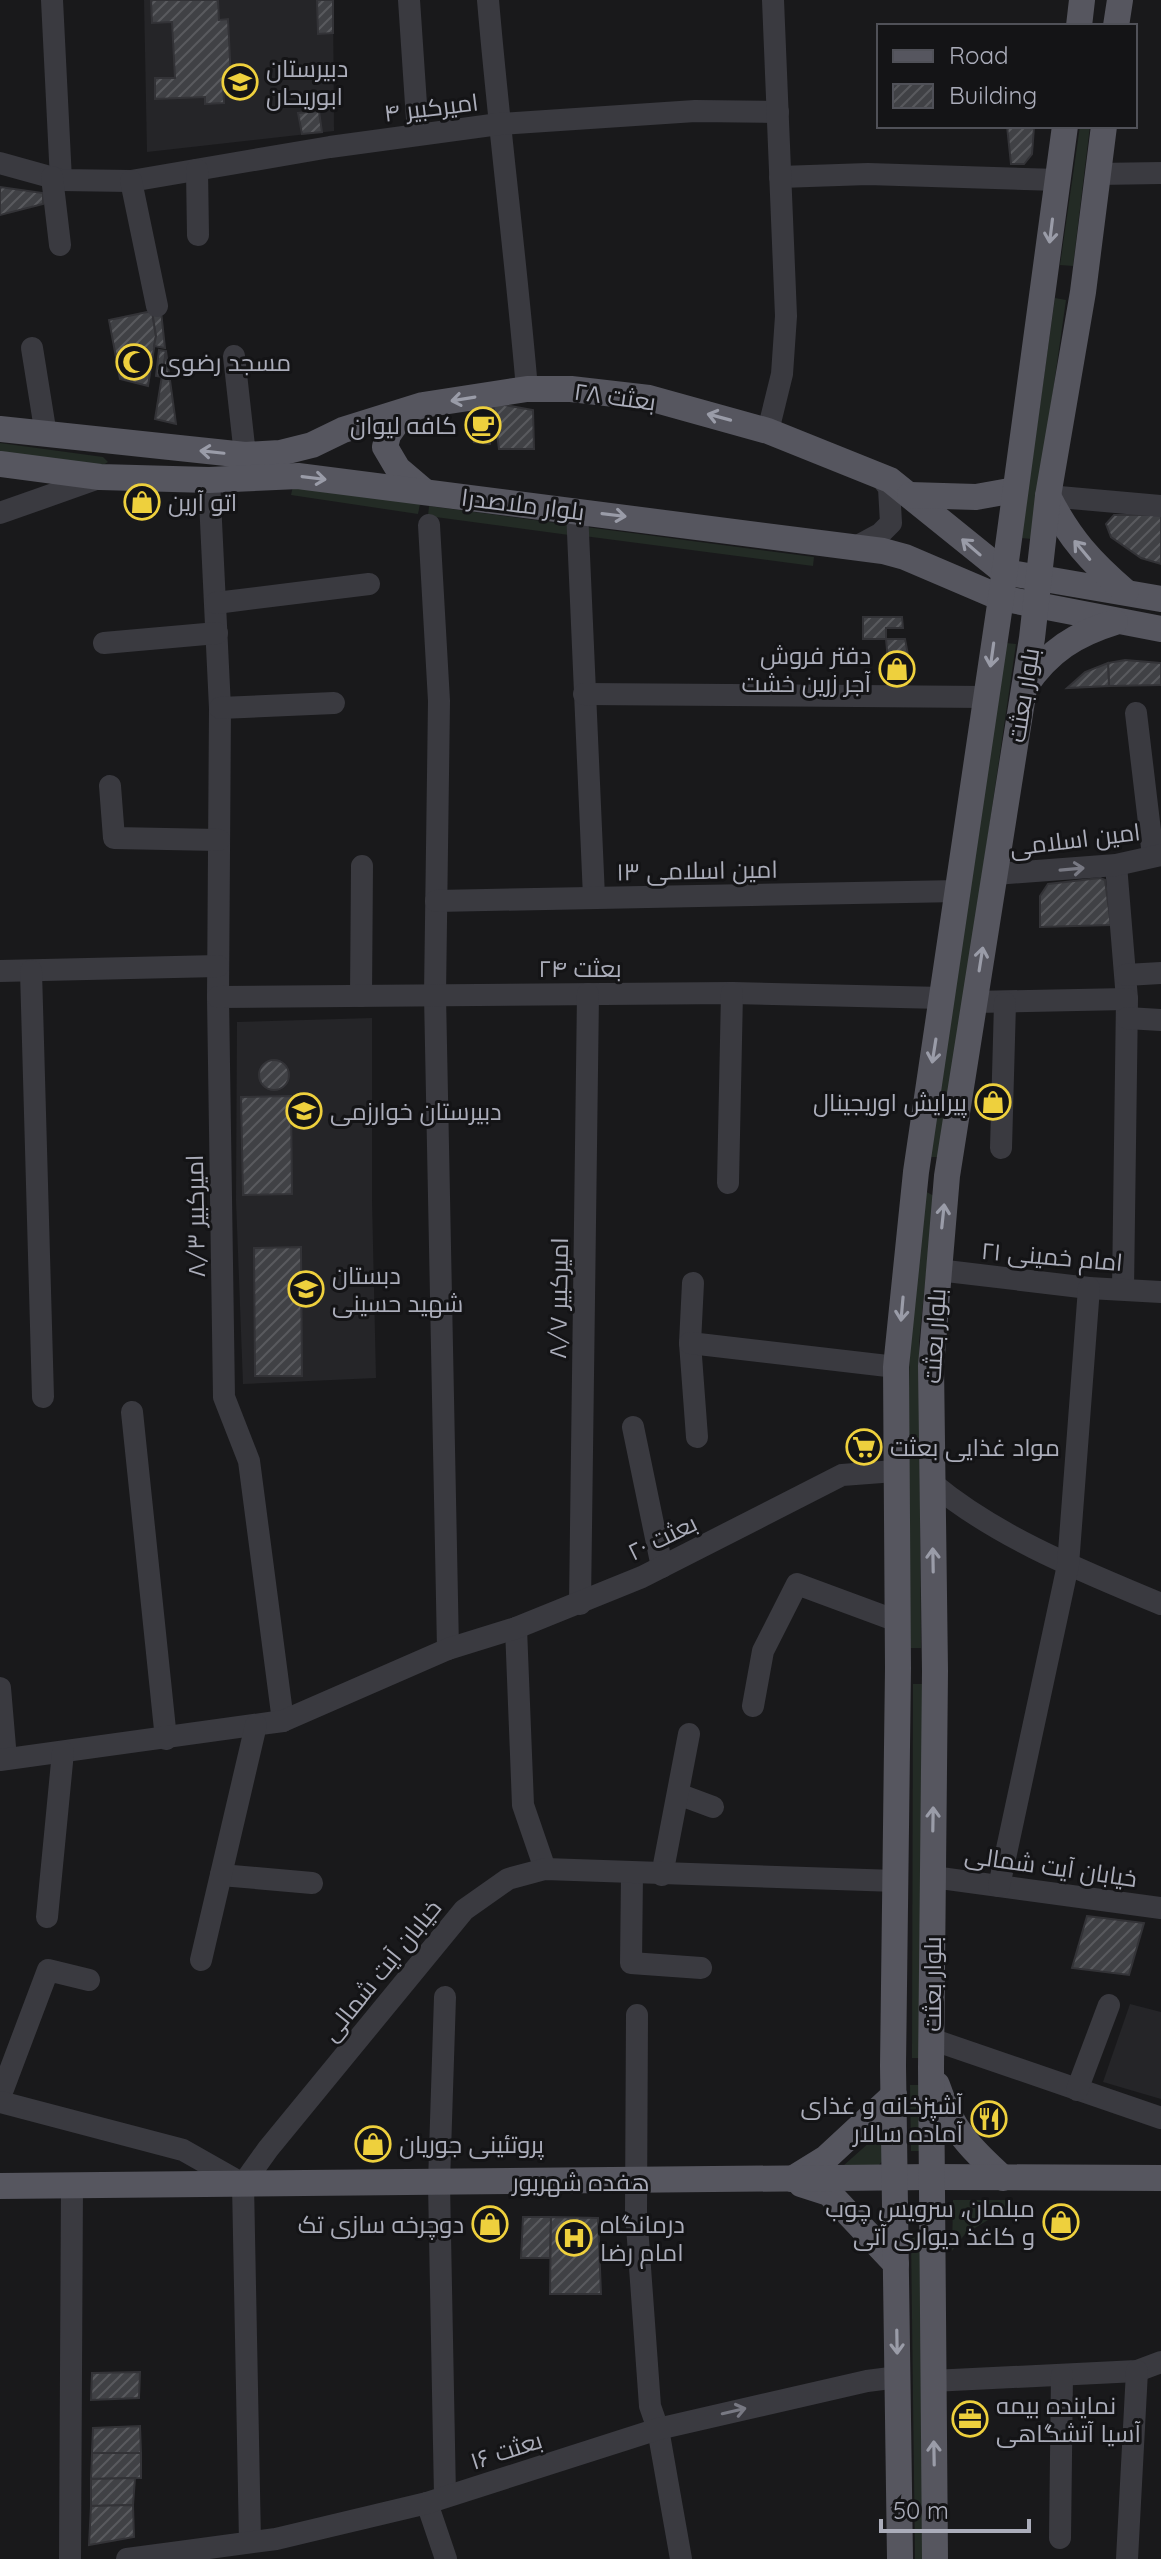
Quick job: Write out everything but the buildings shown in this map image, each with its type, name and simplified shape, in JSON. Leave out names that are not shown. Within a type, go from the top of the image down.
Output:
[{"type":"main road","points":[[1079,24],[1082,0]]},
{"type":"main road","points":[[1116,24],[1120,0]]},
{"type":"main road","name":"بلوار بعثت","points":[[900,2559],[893,2066],[898,1668],[896,1367],[911,1214],[959,891],[966,697],[1003,585],[1065,128]]},
{"type":"main road","name":"بلوار بعثت","points":[[935,2559],[931,2039],[935,1671],[931,1366],[947,1176],[1024,688],[1048,496],[1083,292],[1104,128]]},
{"type":"main road","points":[[1044,287],[1083,292]]},
{"type":"main road","name":"بعثت ۲۸","points":[[46,435],[245,455],[280,453],[312,445],[343,430],[405,411],[527,389],[571,389],[649,398],[768,431],[880,476],[910,495],[980,555],[1003,585],[1038,592]]},
{"type":"main road","points":[[405,411],[388,435],[385,447],[398,469],[425,492]]},
{"type":"main road","points":[[0,429],[46,435]]},
{"type":"main road","name":"بلوار ملاصدرا","points":[[0,464],[100,477],[209,480],[298,476],[856,547],[905,557],[1003,585]]},
{"type":"main road","points":[[910,495],[976,497],[1015,490]]},
{"type":"main road","points":[[1048,496],[1083,552],[1129,594]]},
{"type":"main road","points":[[1038,592],[1129,594],[1161,599]]},
{"type":"main road","points":[[1038,592],[1118,621],[1161,629]]},
{"type":"main road","points":[[1024,688],[1039,665],[1060,646],[1087,630],[1118,621]]},
{"type":"main road","points":[[898,1668],[935,1671]]},
{"type":"main road","points":[[893,2066],[931,2068],[943,2103],[967,2145],[1003,2178]]},
{"type":"main road","points":[[790,2180],[826,2158],[894,2095]]},
{"type":"main road","points":[[933,2186],[1003,2178],[1161,2178]]},
{"type":"main road","points":[[933,2186],[1064,2190],[1087,2178]]},
{"type":"main road","points":[[790,2180],[829,2193],[896,2264]]},
{"type":"main road","name":"هفده شهریور","points":[[0,2186],[790,2180],[894,2187],[933,2186]]},
{"type":"street","points":[[52,0],[60,245]]},
{"type":"street","points":[[409,0],[418,134]]},
{"type":"street","points":[[488,0],[527,389]]},
{"type":"street","points":[[768,431],[782,374],[786,316],[773,0]]},
{"type":"street","name":"امیرکبیر ۴","points":[[0,163],[57,179],[131,181],[418,134],[499,124],[695,111],[778,112]]},
{"type":"street","points":[[197,170],[198,235]]},
{"type":"street","points":[[1098,174],[1161,173]]},
{"type":"street","points":[[780,177],[868,174],[1058,180]]},
{"type":"street","points":[[131,181],[157,306]]},
{"type":"street","points":[[32,348],[46,435]]},
{"type":"street","points":[[234,356],[245,455]]},
{"type":"street","points":[[856,547],[880,534],[891,523],[889,488],[880,476]]},
{"type":"street","points":[[0,513],[100,477]]},
{"type":"street","name":"امیرکبیر ۸/۳","points":[[209,480],[220,708],[218,997],[224,1397],[249,1461],[283,1721]]},
{"type":"street","points":[[1048,496],[1161,506]]},
{"type":"street","points":[[577,510],[594,897]]},
{"type":"street","points":[[429,525],[439,701],[435,995],[448,1649]]},
{"type":"street","points":[[216,603],[369,584]]},
{"type":"street","points":[[104,643],[217,633]]},
{"type":"street","points":[[584,694],[966,697]]},
{"type":"street","points":[[220,708],[334,703]]},
{"type":"street","points":[[1136,713],[1157,856]]},
{"type":"street","points":[[110,786],[114,838],[219,840]]},
{"type":"street","name":"امین اسلامی","points":[[995,874],[1116,865],[1157,856]]},
{"type":"street","points":[[1116,865],[1127,1009],[1123,1289]]},
{"type":"street","points":[[361,996],[362,866]]},
{"type":"street","name":"امین اسلامی ۱۳","points":[[436,901],[959,891]]},
{"type":"street","points":[[0,971],[218,966]]},
{"type":"street","points":[[31,971],[43,1397]]},
{"type":"street","points":[[1126,975],[1161,973]]},
{"type":"street","points":[[728,1183],[732,993]]},
{"type":"street","name":"بعثت ۲۴","points":[[218,997],[732,993],[942,998]]},
{"type":"street","name":"امیرکبیر ۸/۷","points":[[580,1604],[588,994]]},
{"type":"street","points":[[973,1002],[1127,1009],[1161,1020]]},
{"type":"street","points":[[1001,1148],[1005,1003]]},
{"type":"street","name":"امام خمینی ۲۱","points":[[938,1270],[1089,1288],[1161,1292]]},
{"type":"street","points":[[693,1283],[690,1343],[697,1437]]},
{"type":"street","points":[[999,1886],[1068,1565],[1089,1288]]},
{"type":"street","points":[[690,1343],[896,1367]]},
{"type":"street","points":[[132,1412],[166,1739]]},
{"type":"street","points":[[633,1427],[662,1567]]},
{"type":"street","name":"بعثت ۲۰","points":[[3,1759],[283,1721],[448,1649],[580,1604],[662,1567],[842,1475],[895,1471]]},
{"type":"street","points":[[932,1483],[957,1504],[1068,1565],[1161,1604]]},
{"type":"street","points":[[753,1706],[763,1651],[797,1584],[897,1621]]},
{"type":"street","points":[[516,1628],[523,1805],[545,1869]]},
{"type":"street","points":[[0,1688],[3,1759]]},
{"type":"street","points":[[201,1960],[256,1725]]},
{"type":"street","points":[[662,1875],[689,1734]]},
{"type":"street","points":[[47,1917],[63,1752]]},
{"type":"street","points":[[678,1794],[713,1807]]},
{"type":"street","name":"خیابان آیت شمالی","points":[[243,2184],[268,2149],[464,1910],[508,1879],[545,1869],[896,1881]]},
{"type":"street","points":[[632,1874],[631,1963],[701,1968]]},
{"type":"street","points":[[221,1875],[312,1883]]},
{"type":"street","name":"خیابان آیت شمالی","points":[[933,1877],[1161,1908]]},
{"type":"street","points":[[89,1980],[48,1970],[0,2099],[183,2150],[243,2184],[250,2542]]},
{"type":"street","points":[[445,1997],[439,2183],[436,2500],[446,2559]]},
{"type":"street","points":[[1077,2090],[1109,2005]]},
{"type":"street","points":[[637,2015],[636,2182],[650,2406],[658,2429],[681,2559]]},
{"type":"street","points":[[931,2039],[1161,2118]]},
{"type":"street","points":[[70,2559],[72,2185]]},
{"type":"street","points":[[932,2381],[1137,2371],[1161,2362]]},
{"type":"street","points":[[1127,2559],[1137,2371]]},
{"type":"street","points":[[1060,2538],[1062,2375]]},
{"type":"street","name":"بعثت ۱۶","points":[[127,2559],[250,2542],[278,2549],[658,2429],[867,2381],[898,2377]]},
{"type":"shaded area","name":"دبیرستان ابوریحان","points":[[144,0],[333,0],[334,131],[147,152]]},
{"type":"shaded area","points":[[1080,128],[1090,128],[1073,266],[1060,265]]},
{"type":"shaded area","points":[[1055,298],[1066,300],[1032,539],[1021,538]]},
{"type":"shaded area","points":[[0,443],[103,457],[108,462],[100,467],[0,453]]},
{"type":"shaded area","points":[[293,486],[420,504],[418,514],[291,495]]},
{"type":"shaded area","points":[[429,506],[571,525],[569,535],[428,516]]},
{"type":"shaded area","points":[[586,527],[814,557],[813,566],[584,536]]},
{"type":"shaded area","points":[[1006,643],[1016,644],[941,1157],[929,1157]]},
{"type":"shaded area","points":[[372,1018],[376,1378],[243,1384],[236,1200],[237,1022]]},
{"type":"shaded area","points":[[925,1191],[934,1196],[919,1342],[921,1648],[909,1648],[907,1500],[910,1330]]},
{"type":"shaded area","points":[[913,1684],[922,1684],[922,2058],[912,2058]]},
{"type":"shaded area","points":[[1130,2004],[1161,2012],[1161,2099],[1103,2082]]},
{"type":"shaded area","points":[[910,2085],[922,2085],[924,2151],[911,2151]]},
{"type":"shaded area","points":[[883,2124],[884,2159],[879,2165],[843,2166],[871,2141]]},
{"type":"shaded area","points":[[953,2200],[1008,2200],[1006,2209],[965,2234],[952,2251]]},
{"type":"shaded area","points":[[911,2236],[923,2237],[925,2559],[915,2559]]},
{"type":"place","name":"دبیرستان ابوریحان","points":[[240,82]]},
{"type":"place","name":"مسجد رضوی","points":[[134,362]]},
{"type":"place","name":"کافه لیوان","points":[[483,425]]},
{"type":"place","name":"اتو آرین","points":[[142,502]]},
{"type":"place","name":"دفتر فروش آجر زرین خشت","points":[[897,669]]},
{"type":"place","name":"پیرایش اوریجینال","points":[[993,1102]]},
{"type":"place","name":"دبیرستان خوارزمی","points":[[304,1111]]},
{"type":"place","name":"دبستان شهید حسینی","points":[[306,1289]]},
{"type":"place","name":"مواد غذایی بعثت","points":[[864,1447]]},
{"type":"place","name":"آشپزخانه و غذای آماده سالار","points":[[989,2119]]},
{"type":"place","name":"پروتئینی جوریان","points":[[373,2144]]},
{"type":"place","name":"مبلمان، سرویس چوب و کاغذ دیواری آتی","points":[[1061,2222]]},
{"type":"place","name":"دوچرخه سازی تک","points":[[490,2224]]},
{"type":"place","name":"درمانگاه امام رضا","points":[[574,2238]]},
{"type":"place","name":"نماینده بیمه آسیا آتشگاهی","points":[[970,2419]]}]
